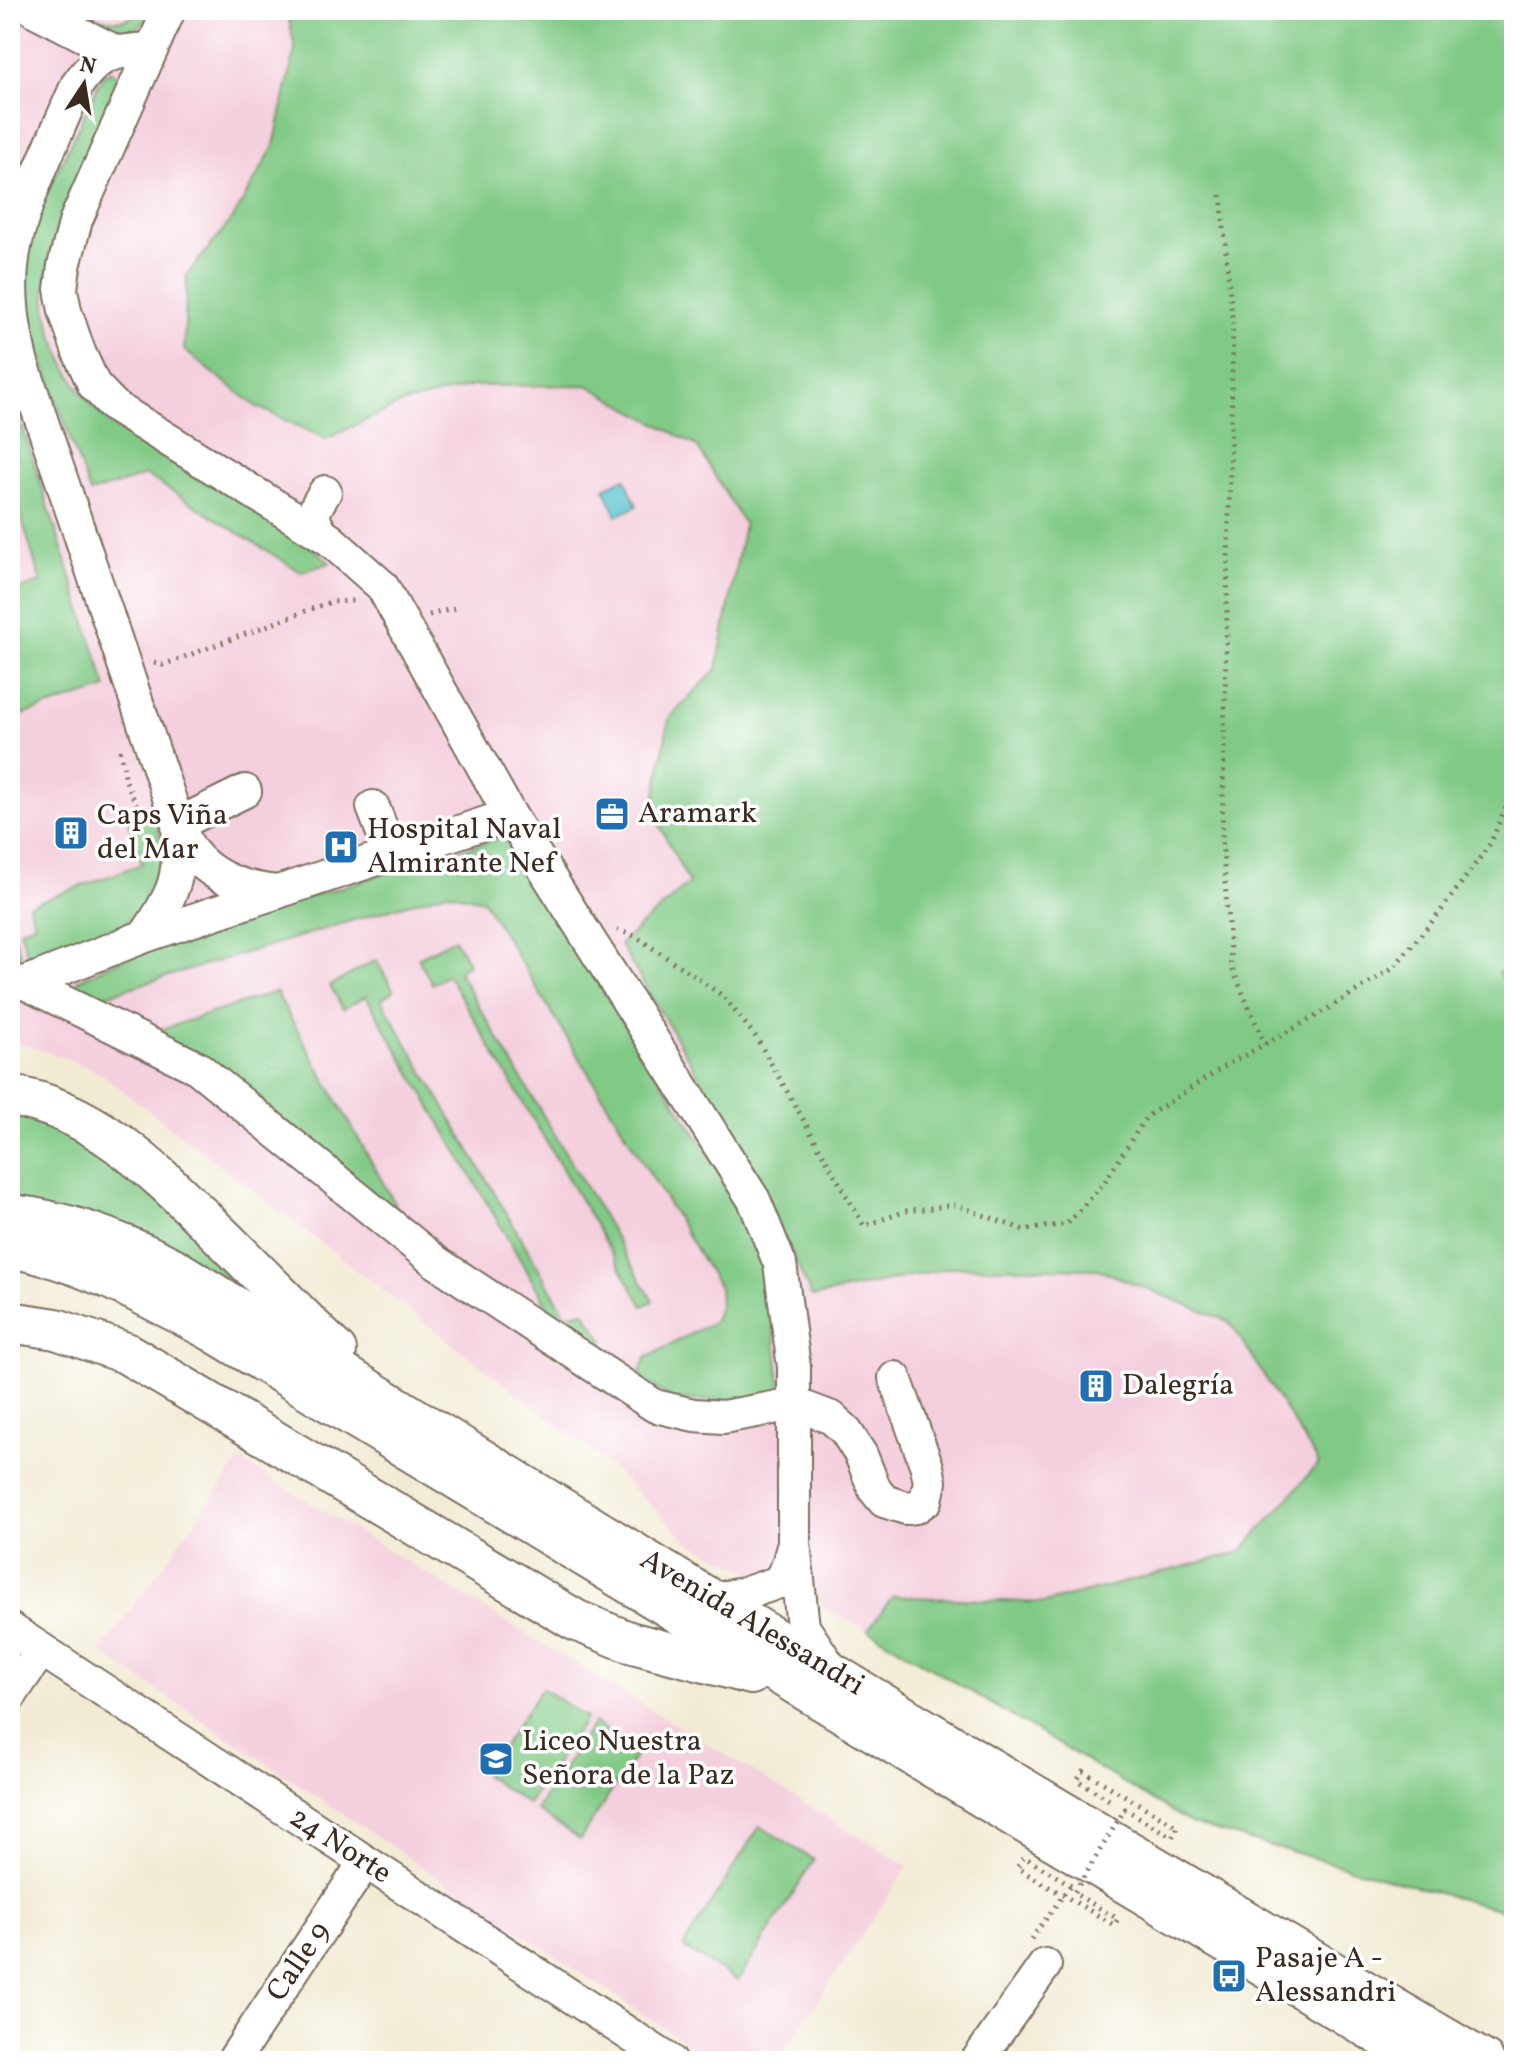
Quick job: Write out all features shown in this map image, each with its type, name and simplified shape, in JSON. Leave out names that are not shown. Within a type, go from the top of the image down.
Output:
[{"type":"main road","points":[[10,1096],[44,1104],[99,1130],[160,1178],[383,1399]]},
{"type":"main road","name":"Avenida Alessandri","points":[[10,1215],[55,1222],[134,1248],[171,1267],[712,1599],[821,1682],[1424,2061]]},
{"type":"main road","name":"Avenida Alessandri","points":[[10,1247],[68,1260],[118,1280],[211,1330],[821,1682],[1111,1842],[1484,2061]]},
{"type":"main road","points":[[10,1322],[56,1329],[126,1353],[575,1620],[629,1642],[708,1661],[821,1682]]},
{"type":"street","points":[[34,10],[114,51]]},
{"type":"street","points":[[169,10],[149,49],[69,241],[61,289],[79,352],[94,385],[115,407],[322,534],[382,586],[510,815],[754,1200],[780,1264],[794,1367],[794,1543],[803,1627],[821,1682]]},
{"type":"street","points":[[145,936],[174,887],[179,868],[21,360],[12,319],[12,267],[18,233],[31,196],[77,85],[91,64],[114,51],[149,49]]},
{"type":"street","points":[[322,534],[314,522],[315,508],[325,492]]},
{"type":"street","points":[[165,816],[245,791]]},
{"type":"street","points":[[373,807],[391,854]]},
{"type":"street","points":[[18,983],[145,936],[510,815]]},
{"type":"street","points":[[165,816],[206,865],[242,887],[281,893]]},
{"type":"street","points":[[18,983],[198,1068],[436,1262],[655,1406],[694,1415],[723,1417],[795,1404],[832,1418],[845,1430],[861,1455],[875,1490],[884,1501],[906,1508],[916,1507],[926,1500],[930,1482],[895,1378]]},
{"type":"street","points":[[712,1599],[744,1594],[779,1582],[794,1543]]},
{"type":"street","name":"24 Norte","points":[[10,1629],[670,2061]]},
{"type":"street","points":[[10,1696],[41,1650]]},
{"type":"street","name":"Calle 9","points":[[233,2061],[365,1862]]},
{"type":"street","points":[[982,2059],[1045,1965]]},
{"type":"path","points":[[1221,195],[1233,328],[1222,838],[1231,966],[1265,1044]]},
{"type":"path","points":[[151,662],[163,665],[330,602],[350,601],[426,616],[456,608]]},
{"type":"path","points":[[120,742],[120,760],[136,804],[165,816]]},
{"type":"path","points":[[571,913],[635,936],[723,996],[756,1037],[864,1226],[906,1211],[956,1205],[1024,1230],[1067,1224],[1104,1183],[1146,1117],[1225,1066],[1392,969],[1440,912],[1490,844],[1514,788]]},
{"type":"path","points":[[1071,1885],[1024,1857],[1017,1868],[1114,1925],[1118,1919],[1074,1893],[1125,1809],[1172,1837],[1178,1827],[1083,1771],[1077,1780],[1114,1803]]},
{"type":"shaded area","name":"Hospital Naval Almirante Nef","points":[[10,10],[287,10],[295,49],[274,146],[234,217],[187,275],[185,350],[326,439],[401,404],[473,386],[587,385],[697,446],[744,524],[717,670],[669,718],[653,812],[689,883],[621,944],[750,1160],[812,1297],[953,1267],[1098,1269],[1230,1322],[1319,1463],[1241,1552],[1044,1603],[893,1596],[868,1630],[689,1542],[600,1457],[100,1073],[63,1057],[10,1041]]},
{"type":"shaded area","name":"Liceo Nuestra Señora de la Paz","points":[[240,1460],[908,1866],[778,2061],[713,2061],[100,1652]]},
{"type":"green space","points":[[52,10],[72,10],[116,21],[125,20],[140,10],[153,10],[132,31],[119,33],[93,28]]},
{"type":"green space","points":[[287,10],[1514,10],[1514,966],[1498,972],[1514,997],[1514,1914],[1192,1824],[868,1630],[893,1596],[1044,1603],[1241,1552],[1319,1463],[1230,1322],[1098,1269],[953,1267],[812,1297],[749,1160],[620,944],[689,883],[653,812],[669,718],[717,669],[744,524],[697,446],[587,385],[473,386],[401,404],[326,439],[257,407],[184,350],[187,275],[234,217],[274,146],[295,49]]},
{"type":"green space","points":[[111,71],[118,76],[118,84],[59,220],[46,276],[46,302],[51,329],[68,371],[88,400],[125,435],[268,517],[330,563],[301,572],[146,475],[90,493],[23,308],[28,249],[51,184],[103,75]]},
{"type":"green space","points":[[10,389],[107,688],[10,719],[10,610],[19,607],[14,591],[41,582],[10,480],[10,462],[18,459],[10,434]]},
{"type":"green space","points":[[138,805],[153,808],[162,850],[154,887],[143,905],[129,921],[93,943],[30,963],[20,929],[35,924],[29,905],[142,864],[124,810]]},
{"type":"green space","points":[[503,837],[737,1197],[766,1264],[781,1389],[758,1399],[742,1401],[674,1400],[644,1381],[640,1372],[646,1358],[713,1322],[720,1305],[719,1287],[483,900],[447,892],[86,1001],[77,981],[142,949]]},
{"type":"green space","points":[[13,931],[23,964],[10,967],[10,932]]},
{"type":"green space","points":[[454,939],[469,964],[458,971],[653,1301],[643,1306],[448,975],[432,984],[418,958]]},
{"type":"green space","points":[[376,960],[394,991],[381,999],[566,1315],[584,1311],[604,1342],[599,1356],[532,1316],[548,1307],[366,996],[343,1009],[330,986]]},
{"type":"green space","points":[[1514,966],[1514,997],[1498,972]]},
{"type":"green space","points":[[276,992],[404,1220],[150,1033]]},
{"type":"green space","points":[[10,1113],[94,1144],[241,1269],[231,1281],[217,1273],[10,1204]]},
{"type":"green space","points":[[542,1688],[586,1718],[528,1804],[484,1775]]},
{"type":"green space","points":[[594,1722],[638,1752],[580,1839],[536,1810]]},
{"type":"green space","points":[[760,1826],[814,1860],[738,1981],[683,1947]]},
{"type":"water","points":[[625,478],[637,506],[617,516],[604,488]]},
{"type":"place","name":"Aramark","points":[[612,814]]},
{"type":"place","name":"Caps Viña del Mar","points":[[71,833]]},
{"type":"place","name":"Hospital Naval Almirante Nef","points":[[341,847]]},
{"type":"place","name":"Dalegría","points":[[1096,1386]]},
{"type":"place","name":"Liceo Nuestra Señora de la Paz","points":[[496,1759]]},
{"type":"place","name":"Pasaje A - Alessandri","points":[[1229,1976]]}]
